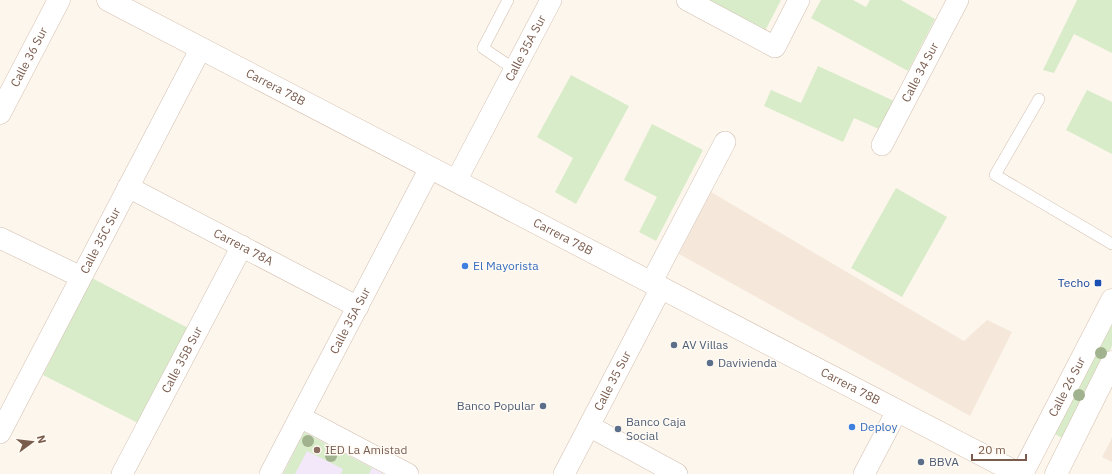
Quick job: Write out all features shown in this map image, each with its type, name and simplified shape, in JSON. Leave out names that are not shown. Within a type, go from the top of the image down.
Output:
[{"type":"street","name":"Calle 36 Sur","points":[[1,111],[58,0]]},
{"type":"street","name":"Carrera 78B","points":[[108,0],[1019,474]]},
{"type":"street","name":"Calle 35A Sur","points":[[456,181],[551,0]]},
{"type":"street","points":[[687,0],[775,47],[800,0]]},
{"type":"street","name":"Calle 34 Sur","points":[[882,145],[958,0]]},
{"type":"street","name":"Calle 35C Sur","points":[[0,433],[201,48]]},
{"type":"street","name":"Calle 35 Sur","points":[[564,474],[589,426],[725,142]]},
{"type":"street","name":"Calle 35A Sur","points":[[270,474],[430,168]]},
{"type":"street","name":"Carrera 78A","points":[[128,187],[358,306]]},
{"type":"street","points":[[0,238],[81,277]]},
{"type":"street","name":"Calle 35B Sur","points":[[122,474],[242,246]]},
{"type":"street","name":"Calle 26 Sur","points":[[1022,474],[1112,300]]},
{"type":"street","points":[[1056,474],[1112,362]]},
{"type":"street","points":[[864,474],[897,411]]},
{"type":"street","points":[[300,417],[408,474]]},
{"type":"street","points":[[589,426],[677,474]]},
{"type":"lane","points":[[508,0],[483,48],[514,69]]},
{"type":"lane","points":[[1039,99],[995,176],[1112,244]]},
{"type":"shaded area","points":[[711,192],[964,341],[987,320],[1012,332],[970,416],[679,254]]},
{"type":"shaded area","name":"IED La Amistad","points":[[304,432],[384,474],[283,474]]},
{"type":"shaded area","points":[[1112,438],[1112,462],[1102,457]]},
{"type":"green space","points":[[705,0],[781,0],[765,31]]},
{"type":"green space","points":[[821,0],[853,0],[866,7],[870,0],[901,0],[935,19],[908,71],[811,18]]},
{"type":"green space","points":[[1077,0],[1112,0],[1112,53],[1074,34],[1054,73],[1043,70]]},
{"type":"green space","points":[[818,66],[894,101],[881,130],[854,118],[843,142],[764,106],[771,90],[801,103]]},
{"type":"green space","points":[[571,75],[629,106],[576,204],[555,192],[573,158],[537,137]]},
{"type":"green space","points":[[1087,90],[1112,102],[1112,154],[1066,130]]},
{"type":"green space","points":[[652,124],[703,150],[656,241],[639,232],[657,197],[624,180]]},
{"type":"green space","points":[[896,188],[947,217],[902,297],[851,268]]},
{"type":"green space","points":[[92,278],[188,328],[138,423],[43,375]]},
{"type":"green space","points":[[1112,319],[1112,346],[1064,439],[1053,433]]},
{"type":"green space","name":"IED La Amistad","points":[[304,432],[372,468],[369,474],[341,474],[343,469],[307,451],[295,474],[283,474]]},
{"type":"place","name":"El Mayorista","points":[[465,266]]},
{"type":"place","name":"Techo","points":[[1098,283]]},
{"type":"place","name":"AV Villas","points":[[674,345]]},
{"type":"place","name":"Davivienda","points":[[710,363]]},
{"type":"place","name":"Banco Popular","points":[[543,406]]},
{"type":"place","name":"Deploy","points":[[852,427]]},
{"type":"place","name":"Banco Caja Social","points":[[618,429]]},
{"type":"place","name":"IED La Amistad","points":[[317,450]]},
{"type":"place","name":"BBVA","points":[[921,462]]}]
